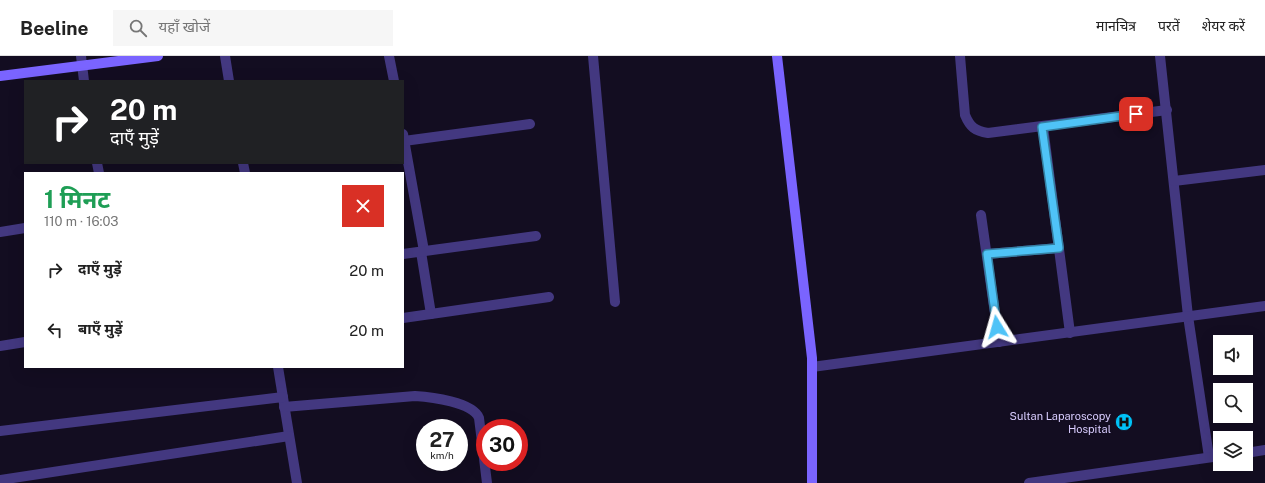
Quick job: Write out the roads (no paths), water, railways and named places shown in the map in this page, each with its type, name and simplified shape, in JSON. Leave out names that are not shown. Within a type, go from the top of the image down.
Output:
[{"type":"street","points":[[0,76],[81,61],[158,56]]},
{"type":"street","points":[[225,56],[229,80]]},
{"type":"street","points":[[389,56],[394,80]]},
{"type":"street","points":[[593,56],[615,302]]},
{"type":"street","points":[[777,56],[812,367],[812,483]]},
{"type":"street","points":[[960,56],[965,115],[969,124],[976,131],[988,133],[1167,110]]},
{"type":"street","points":[[1160,56],[1188,316],[1209,457]]},
{"type":"street","points":[[81,61],[84,80]]},
{"type":"street","points":[[431,314],[404,137],[530,124]]},
{"type":"street","points":[[1042,127],[1070,332]]},
{"type":"street","points":[[1174,181],[1265,170]]},
{"type":"street","points":[[981,215],[999,342]]},
{"type":"street","points":[[0,232],[24,228]]},
{"type":"street","points":[[404,254],[536,236]]},
{"type":"street","points":[[987,254],[1059,248]]},
{"type":"street","points":[[404,318],[549,297]]},
{"type":"street","points":[[812,367],[1265,306]]},
{"type":"street","points":[[0,346],[24,342]]},
{"type":"street","points":[[278,368],[297,483]]},
{"type":"street","points":[[0,432],[284,402],[415,396],[433,397],[471,408],[477,412],[487,483]]},
{"type":"street","points":[[0,480],[289,436]]},
{"type":"street","points":[[1253,452],[1265,450]]},
{"type":"street","points":[[1029,483],[1213,457]]},
{"type":"place","name":"Sultan Laparoscopy Hospital","points":[[1124,422]]}]
